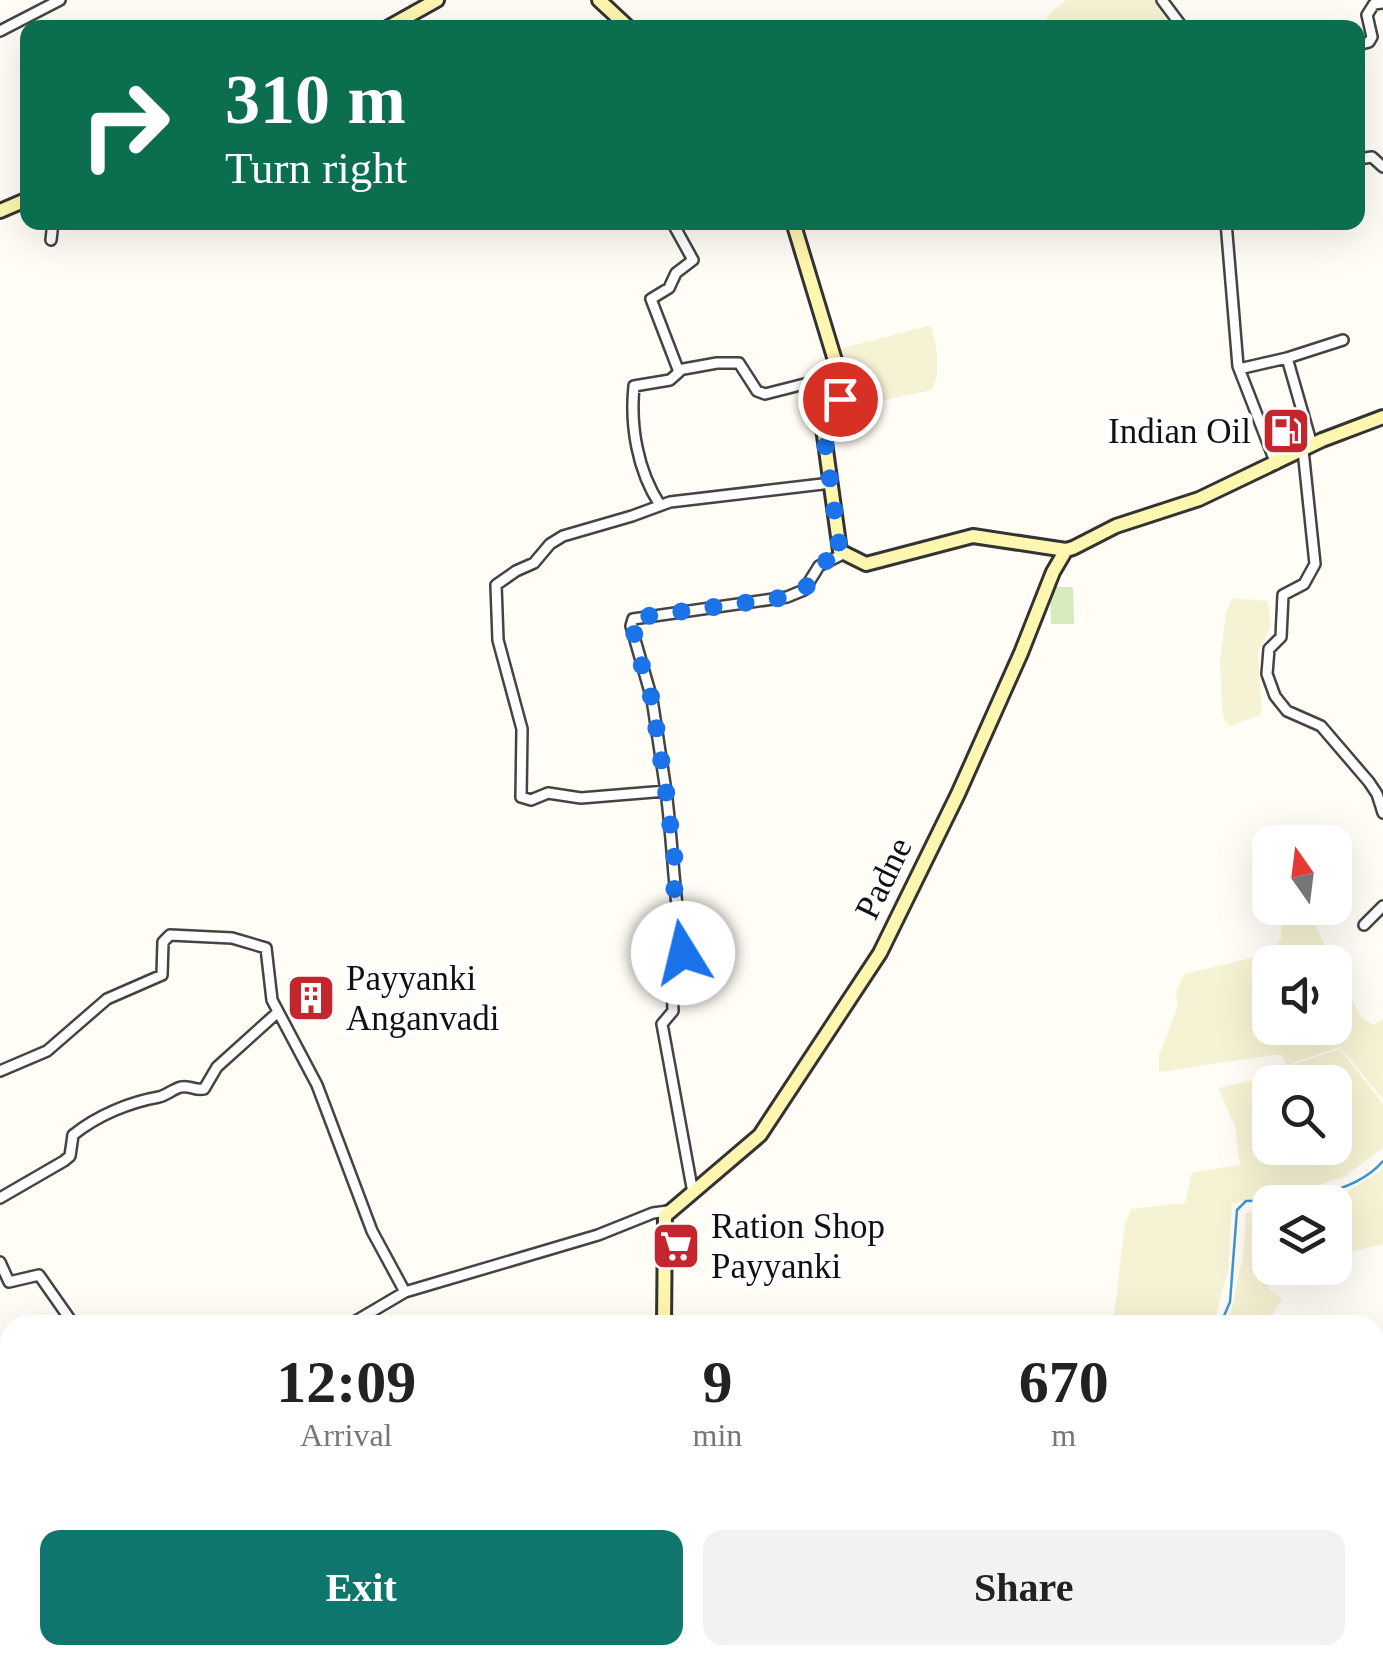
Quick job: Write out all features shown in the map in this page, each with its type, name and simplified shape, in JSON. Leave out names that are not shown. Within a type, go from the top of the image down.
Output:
[{"type":"main road","points":[[401,20],[436,0]]},
{"type":"main road","points":[[599,0],[620,20]]},
{"type":"main road","points":[[795,230],[840,375],[840,399],[823,428],[840,551],[866,564],[973,536],[1066,550],[1116,526],[1199,498],[1307,447],[1383,417]]},
{"type":"main road","name":"Padne","points":[[668,1211],[760,1135],[880,953],[958,794],[1021,653],[1052,572],[1066,550]]},
{"type":"main road","points":[[664,1315],[664,1225],[668,1211]]},
{"type":"street","points":[[0,30],[60,0]]},
{"type":"street","points":[[1383,3],[1374,4],[1367,15],[1372,37],[1383,46]]},
{"type":"street","points":[[1365,43],[1372,37]]},
{"type":"street","points":[[50,240],[51,230]]},
{"type":"street","points":[[676,230],[692,260],[676,272],[669,288],[651,299],[678,370]]},
{"type":"street","points":[[1227,230],[1239,369],[1276,464]]},
{"type":"street","points":[[1239,369],[1343,340]]},
{"type":"street","points":[[1288,358],[1307,447],[1315,564],[1304,584],[1283,595],[1281,637],[1268,649],[1267,674],[1275,696],[1287,711],[1321,726],[1369,782],[1378,794],[1383,813]]},
{"type":"street","points":[[660,506],[641,465],[631,417],[635,405],[633,388],[670,380],[678,370],[717,362],[739,363],[757,391],[765,394],[840,375]]},
{"type":"street","points":[[666,791],[581,798],[548,793],[531,800],[520,797],[522,729],[498,640],[496,585],[534,564],[562,536],[688,497],[830,483]]},
{"type":"street","points":[[693,1193],[662,1024],[672,1011],[670,955],[683,953],[674,894],[676,870],[652,700],[635,642],[633,618],[787,597],[804,590],[824,562],[844,553]]},
{"type":"street","points":[[1364,925],[1383,906]]},
{"type":"street","points":[[0,1071],[47,1051],[107,1000],[156,979],[162,974],[163,942],[170,934],[232,938],[266,948],[269,991],[318,1085],[372,1231],[405,1292]]},
{"type":"street","points":[[0,1198],[64,1161],[70,1156],[74,1135],[110,1112],[178,1088],[204,1089],[218,1067],[278,1012]]},
{"type":"street","points":[[366,1315],[405,1292],[560,1248],[668,1211]]},
{"type":"street","points":[[0,1262],[9,1282],[39,1275],[67,1315]]},
{"type":"shaded area","points":[[1066,0],[1169,0],[1180,20],[1046,20]]},
{"type":"shaded area","points":[[931,325],[937,352],[937,375],[932,390],[860,405],[841,405],[846,401],[847,387],[837,353],[840,349]]},
{"type":"shaded area","points":[[1232,598],[1268,601],[1271,626],[1258,653],[1262,711],[1230,726],[1223,718],[1220,661],[1226,612]]},
{"type":"shaded area","points":[[1282,925],[1315,925],[1325,945],[1277,945]]},
{"type":"shaded area","points":[[1252,958],[1252,1045],[1352,1045],[1352,999],[1361,1017],[1374,1025],[1383,1019],[1383,1099],[1340,1047],[1287,1065],[1282,1055],[1273,1055],[1159,1072],[1159,1055],[1178,1006],[1176,992],[1184,974]]},
{"type":"shaded area","points":[[1340,1049],[1383,1104],[1383,1148],[1344,1177],[1318,1185],[1252,1185],[1252,1200],[1232,1203],[1228,1271],[1216,1315],[1114,1315],[1125,1223],[1131,1209],[1185,1203],[1192,1172],[1240,1165],[1235,1126],[1218,1088],[1252,1080],[1252,1165],[1352,1165],[1352,1065],[1291,1065]]},
{"type":"shaded area","points":[[1383,1169],[1383,1244],[1352,1252],[1352,1189]]},
{"type":"shaded area","points":[[1252,1212],[1252,1285],[1268,1285],[1282,1299],[1272,1315],[1230,1315],[1243,1256],[1246,1213]]},
{"type":"green space","points":[[1050,587],[1073,587],[1074,624],[1051,624]]},
{"type":"waterway","points":[[1224,1315],[1230,1302],[1237,1210],[1246,1201],[1300,1197],[1337,1189],[1370,1173],[1383,1161]]},
{"type":"place","name":"Indian Oil","points":[[1286,431]]},
{"type":"place","name":"Payyanki Anganvadi","points":[[311,998]]},
{"type":"place","name":"Ration Shop Payyanki","points":[[676,1246]]},
{"type":"route","points":[[683,953],[666,791],[652,700],[631,626],[633,618],[787,597],[804,590],[824,562],[844,553],[840,551],[823,428],[840,399]]}]
